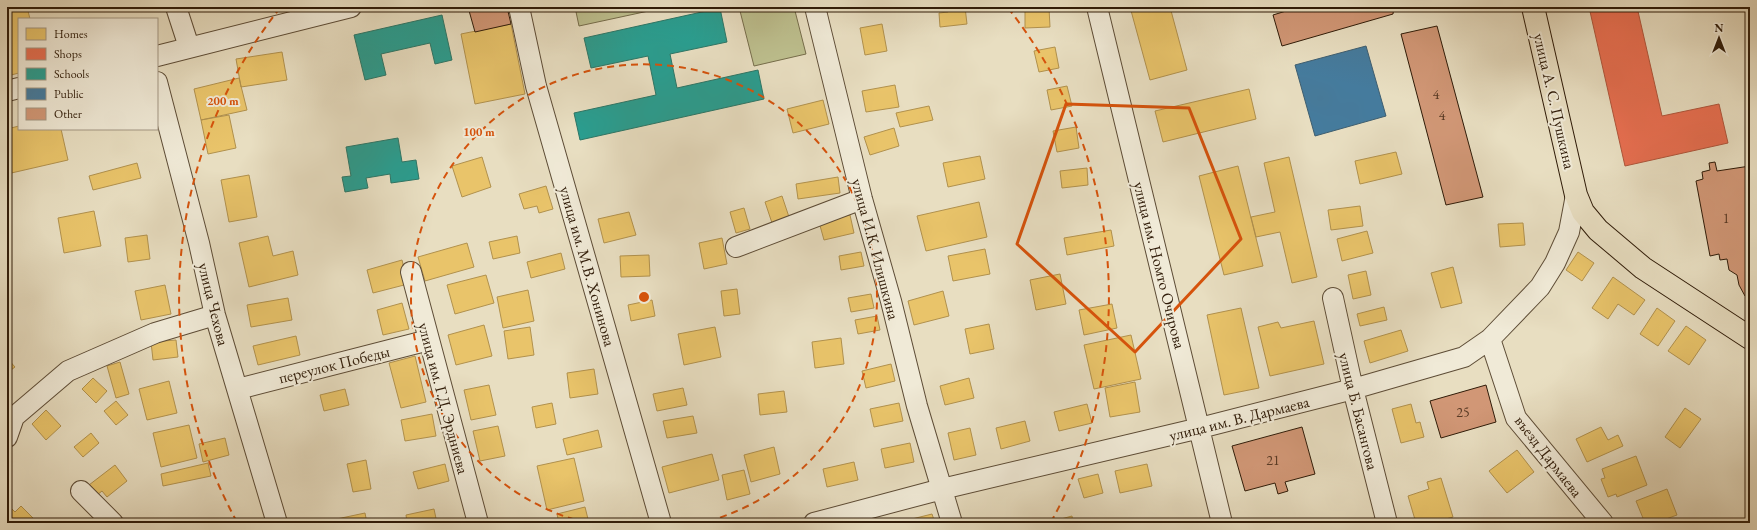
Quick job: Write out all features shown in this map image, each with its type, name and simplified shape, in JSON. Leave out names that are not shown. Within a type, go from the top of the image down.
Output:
[{"type":"main road","name":"улица А. С. Пушкина","points":[[1533,7],[1576,195],[1583,212],[1598,230],[1643,268],[1750,338]]},
{"type":"street","points":[[176,7],[189,47]]},
{"type":"street","points":[[158,56],[351,7]]},
{"type":"street","name":"улица им. М.В. Хонинова","points":[[519,7],[536,86],[661,523]]},
{"type":"street","name":"улица И.К. Илишкина","points":[[815,7],[862,199],[891,301],[917,406],[952,523]]},
{"type":"street","name":"улица им. Номто Очирова","points":[[1097,7],[1222,523]]},
{"type":"street","name":"улица Чехова","points":[[158,86],[199,243],[215,315],[277,523]]},
{"type":"street","points":[[7,91],[18,88]]},
{"type":"street","name":"улица им. В. Дармаева","points":[[814,523],[942,489],[1200,428],[1353,389],[1464,357],[1490,339],[1536,292],[1555,263],[1569,232],[1576,195]]},
{"type":"street","points":[[736,248],[862,199]]},
{"type":"street","name":"улица им. Г.Д. Эрдниева","points":[[411,272],[478,523]]},
{"type":"street","name":"улица Б. Басангова","points":[[1333,298],[1353,389],[1387,523]]},
{"type":"street","points":[[7,437],[11,414],[68,371],[155,332],[215,315]]},
{"type":"street","name":"въезд Дармаева","points":[[1490,339],[1516,418],[1603,523]]},
{"type":"street","name":"переулок Победы","points":[[238,389],[429,340]]},
{"type":"street","points":[[81,491],[113,523]]},
{"type":"highlighted area","points":[[1066,104],[1189,108],[1241,239],[1135,352],[1017,244]]},
{"type":"green space","points":[[575,7],[667,7],[579,26]]},
{"type":"green space","points":[[739,7],[794,7],[806,54],[754,66]]},
{"type":"building: Homes","points":[[7,7],[27,7],[30,18],[18,18],[18,73],[7,76]]},
{"type":"building: Homes","points":[[948,7],[965,7],[967,24],[940,27],[939,13],[948,12]]},
{"type":"building: Homes","points":[[1130,7],[1170,7],[1187,70],[1150,80]]},
{"type":"building: Homes","points":[[1049,8],[1050,27],[1025,28],[1025,9]]},
{"type":"building: Homes","points":[[511,24],[525,94],[475,104],[461,34]]},
{"type":"building: Homes","points":[[882,24],[887,51],[865,55],[860,28]]},
{"type":"building: Homes","points":[[1055,47],[1059,68],[1039,72],[1034,51]]},
{"type":"building: Homes","points":[[282,52],[287,80],[241,87],[236,59]]},
{"type":"building: Homes","points":[[239,78],[247,110],[201,120],[194,89]]},
{"type":"building: Homes","points":[[895,85],[899,107],[866,112],[862,91]]},
{"type":"building: Homes","points":[[1067,86],[1072,106],[1051,110],[1047,90]]},
{"type":"building: Homes","points":[[1249,89],[1256,119],[1163,142],[1155,111]]},
{"type":"building: Homes","points":[[823,100],[829,124],[793,133],[787,109]]},
{"type":"building: Homes","points":[[929,106],[933,120],[900,127],[896,113]]},
{"type":"building: Homes","points":[[229,115],[236,148],[208,154],[201,120]]},
{"type":"building: Homes","points":[[18,126],[18,130],[61,130],[68,160],[7,174],[7,129]]},
{"type":"building: Homes","points":[[1076,127],[1079,148],[1057,152],[1053,131]]},
{"type":"building: Homes","points":[[894,128],[899,146],[870,155],[864,137]]},
{"type":"building: Homes","points":[[1396,152],[1402,174],[1360,184],[1355,161]]},
{"type":"building: Homes","points":[[980,156],[985,179],[948,187],[943,163]]},
{"type":"building: Homes","points":[[482,157],[491,187],[462,197],[452,166]]},
{"type":"building: Homes","points":[[1289,157],[1317,277],[1292,283],[1280,232],[1256,237],[1251,217],[1275,212],[1264,163]]},
{"type":"building: Homes","points":[[137,163],[141,178],[93,190],[89,176]]},
{"type":"building: Homes","points":[[1238,166],[1263,266],[1224,275],[1199,176]]},
{"type":"building: Homes","points":[[1087,168],[1088,185],[1062,188],[1060,171]]},
{"type":"building: Homes","points":[[249,175],[257,217],[229,222],[221,180]]},
{"type":"building: Homes","points":[[838,177],[840,193],[798,199],[796,184]]},
{"type":"building: Homes","points":[[546,186],[553,209],[539,213],[537,206],[524,209],[519,194]]},
{"type":"building: Homes","points":[[782,196],[789,217],[772,223],[765,202]]},
{"type":"building: Homes","points":[[979,202],[987,237],[926,251],[917,216]]},
{"type":"building: Homes","points":[[1360,206],[1363,226],[1331,230],[1328,210]]},
{"type":"building: Homes","points":[[744,208],[750,229],[736,233],[730,212]]},
{"type":"building: Homes","points":[[94,211],[101,246],[64,253],[58,218]]},
{"type":"building: Homes","points":[[629,212],[636,235],[604,243],[598,219]]},
{"type":"building: Homes","points":[[850,215],[854,233],[824,240],[819,222]]},
{"type":"building: Homes","points":[[1523,223],[1525,245],[1500,247],[1498,224]]},
{"type":"building: Homes","points":[[1111,230],[1114,246],[1067,255],[1064,238]]},
{"type":"building: Homes","points":[[1367,231],[1373,253],[1342,261],[1337,239]]},
{"type":"building: Homes","points":[[147,235],[150,259],[128,262],[125,238]]},
{"type":"building: Homes","points":[[268,236],[273,256],[293,251],[298,275],[249,287],[239,243]]},
{"type":"building: Homes","points":[[517,236],[520,253],[493,259],[489,242]]},
{"type":"building: Homes","points":[[722,238],[727,264],[704,269],[699,243]]},
{"type":"building: Homes","points":[[467,243],[474,267],[425,281],[418,257]]},
{"type":"building: Homes","points":[[985,249],[990,274],[953,281],[948,256]]},
{"type":"building: Homes","points":[[861,252],[864,266],[841,270],[839,256]]},
{"type":"building: Homes","points":[[1578,252],[1594,263],[1582,281],[1566,270]]},
{"type":"building: Homes","points":[[561,253],[565,269],[531,278],[527,262]]},
{"type":"building: Homes","points":[[649,255],[650,276],[621,277],[620,256]]},
{"type":"building: Homes","points":[[402,260],[408,284],[373,293],[367,270]]},
{"type":"building: Homes","points":[[1453,267],[1462,303],[1441,308],[1431,273]]},
{"type":"building: Homes","points":[[1366,271],[1371,295],[1353,299],[1348,275]]},
{"type":"building: Homes","points":[[1060,274],[1066,304],[1036,310],[1030,280]]},
{"type":"building: Homes","points":[[486,275],[494,303],[455,314],[447,285]]},
{"type":"building: Homes","points":[[1613,277],[1645,300],[1634,315],[1618,304],[1608,319],[1592,308]]},
{"type":"building: Homes","points":[[165,285],[171,314],[141,320],[135,291]]},
{"type":"building: Homes","points":[[737,289],[740,314],[724,316],[721,291]]},
{"type":"building: Homes","points":[[528,290],[534,321],[503,328],[497,297]]},
{"type":"building: Homes","points":[[943,291],[949,316],[914,325],[908,301]]},
{"type":"building: Homes","points":[[871,294],[874,308],[851,312],[848,298]]},
{"type":"building: Homes","points":[[288,298],[292,320],[251,327],[247,305]]},
{"type":"building: Homes","points":[[652,300],[655,316],[631,321],[628,305]]},
{"type":"building: Homes","points":[[402,303],[409,329],[383,335],[377,310]]},
{"type":"building: Homes","points":[[1112,304],[1117,328],[1084,335],[1079,310]]},
{"type":"building: Homes","points":[[1384,307],[1387,320],[1360,326],[1357,314]]},
{"type":"building: Homes","points":[[1241,308],[1259,388],[1224,395],[1207,315]]},
{"type":"building: Homes","points":[[1657,308],[1675,321],[1658,346],[1640,334]]},
{"type":"building: Homes","points":[[877,316],[880,330],[858,334],[855,320]]},
{"type":"building: Homes","points":[[1314,321],[1324,364],[1270,376],[1258,327],[1278,322],[1281,328]]},
{"type":"building: Homes","points":[[989,324],[994,349],[970,354],[965,329]]},
{"type":"building: Homes","points":[[484,325],[492,356],[456,365],[448,335]]},
{"type":"building: Homes","points":[[1686,326],[1706,340],[1689,365],[1668,351]]},
{"type":"building: Homes","points":[[530,327],[534,355],[508,359],[504,331]]},
{"type":"building: Homes","points":[[715,327],[721,357],[684,365],[678,334]]},
{"type":"building: Homes","points":[[1401,330],[1408,351],[1370,363],[1364,341]]},
{"type":"building: Homes","points":[[1131,335],[1141,379],[1094,389],[1084,345]]},
{"type":"building: Homes","points":[[296,336],[300,355],[258,365],[253,346]]},
{"type":"building: Homes","points":[[841,338],[844,364],[815,368],[812,342]]},
{"type":"building: Homes","points":[[176,340],[178,357],[153,360],[151,342]]},
{"type":"building: Homes","points":[[415,356],[426,402],[401,408],[389,363]]},
{"type":"building: Homes","points":[[7,358],[15,367],[7,373]]},
{"type":"building: Homes","points":[[120,362],[129,394],[116,398],[107,366]]},
{"type":"building: Homes","points":[[891,364],[895,381],[866,388],[862,371]]},
{"type":"building: Homes","points":[[594,369],[598,394],[570,398],[567,373]]},
{"type":"building: Homes","points":[[93,378],[107,391],[96,403],[82,389]]},
{"type":"building: Homes","points":[[969,378],[974,398],[945,405],[940,386]]},
{"type":"building: Homes","points":[[169,381],[177,413],[147,420],[139,389]]},
{"type":"building: Homes","points":[[1135,382],[1140,412],[1110,417],[1105,388]]},
{"type":"building: Homes","points":[[489,385],[496,415],[471,420],[464,390]]},
{"type":"building: Homes","points":[[683,388],[687,405],[657,411],[653,394]]},
{"type":"building: Homes","points":[[345,389],[349,405],[324,411],[320,395]]},
{"type":"building: Homes","points":[[784,391],[787,412],[760,415],[758,394]]},
{"type":"building: Homes","points":[[116,401],[128,415],[116,425],[104,411]]},
{"type":"building: Homes","points":[[552,403],[556,424],[536,428],[532,407]]},
{"type":"building: Homes","points":[[899,403],[903,421],[874,427],[870,409]]},
{"type":"building: Homes","points":[[1087,404],[1092,423],[1059,431],[1054,412]]},
{"type":"building: Homes","points":[[1411,404],[1416,423],[1420,422],[1424,437],[1401,443],[1392,409]]},
{"type":"building: Homes","points":[[1685,408],[1701,419],[1680,448],[1665,437]]},
{"type":"building: Homes","points":[[46,410],[61,426],[46,440],[32,424]]},
{"type":"building: Homes","points":[[432,414],[436,436],[405,441],[401,420]]},
{"type":"building: Homes","points":[[693,416],[697,433],[667,438],[663,421]]},
{"type":"building: Homes","points":[[1025,421],[1030,441],[1001,449],[996,428]]},
{"type":"building: Homes","points":[[189,425],[197,458],[161,467],[153,433]]},
{"type":"building: Homes","points":[[498,426],[505,456],[480,461],[473,431]]},
{"type":"building: Homes","points":[[1601,427],[1608,440],[1618,435],[1623,446],[1587,462],[1576,439]]},
{"type":"building: Homes","points":[[970,428],[976,455],[954,460],[948,433]]},
{"type":"building: Homes","points":[[598,430],[602,447],[567,455],[563,439]]},
{"type":"building: Homes","points":[[91,433],[99,443],[83,457],[74,447]]},
{"type":"building: Homes","points":[[225,438],[229,455],[203,462],[199,444]]},
{"type":"building: Homes","points":[[910,443],[914,462],[885,468],[881,449]]},
{"type":"building: Homes","points":[[774,447],[780,474],[751,482],[744,455]]},
{"type":"building: Homes","points":[[1517,450],[1534,472],[1507,493],[1489,471]]},
{"type":"building: Homes","points":[[712,454],[719,480],[669,493],[662,467]]},
{"type":"building: Homes","points":[[1636,456],[1647,485],[1617,497],[1616,494],[1608,497],[1601,479],[1605,478],[1602,469]]},
{"type":"building: Homes","points":[[574,458],[584,501],[547,510],[537,466]]},
{"type":"building: Homes","points":[[366,460],[371,489],[353,492],[347,464]]},
{"type":"building: Homes","points":[[854,462],[858,480],[827,487],[823,469]]},
{"type":"building: Homes","points":[[208,463],[211,476],[163,486],[161,474]]},
{"type":"building: Homes","points":[[445,464],[449,481],[418,489],[413,472]]},
{"type":"building: Homes","points":[[1147,464],[1152,486],[1120,493],[1115,471]]},
{"type":"building: Homes","points":[[115,465],[127,481],[107,497],[102,491],[97,495],[89,485]]},
{"type":"building: Homes","points":[[744,470],[750,494],[727,500],[722,475]]},
{"type":"building: Homes","points":[[1098,474],[1103,493],[1084,498],[1078,479]]},
{"type":"building: Homes","points":[[1441,478],[1453,517],[1431,523],[1416,523],[1408,496],[1429,489],[1427,482]]},
{"type":"building: Homes","points":[[1667,489],[1677,515],[1655,523],[1645,523],[1636,501]]},
{"type":"building: Homes","points":[[9,506],[15,512],[21,506],[34,519],[30,523],[7,523],[7,507]]},
{"type":"building: Homes","points":[[585,507],[589,523],[559,523],[557,514]]},
{"type":"building: Homes","points":[[434,509],[437,523],[407,523],[406,515]]},
{"type":"building: Homes","points":[[365,513],[367,523],[333,523],[332,520]]},
{"type":"building: Homes","points":[[932,514],[935,523],[900,522]]},
{"type":"building: Homes","points":[[1072,516],[1073,523],[1050,523],[1050,522]]},
{"type":"building: Shops","points":[[1589,7],[1637,7],[1662,116],[1719,104],[1728,143],[1625,166]]},
{"type":"building: Schools","points":[[720,8],[727,42],[670,54],[677,88],[758,70],[764,99],[580,140],[574,113],[656,95],[648,56],[591,68],[584,38]]},
{"type":"building: Schools","points":[[442,15],[452,60],[435,64],[430,43],[381,54],[386,75],[365,80],[354,35]]},
{"type":"building: Schools","points":[[398,138],[402,162],[416,160],[419,179],[391,183],[390,174],[366,178],[368,188],[345,192],[342,177],[351,176],[346,147]]},
{"type":"building: Public","points":[[1366,46],[1386,116],[1315,136],[1295,65]]},
{"type":"building: Other","points":[[468,7],[507,7],[511,24],[475,32]]},
{"type":"building: Other","points":[[1299,7],[1394,7],[1393,14],[1282,46],[1273,15]]},
{"type":"building: Other","points":[[1437,26],[1483,197],[1446,205],[1401,34]]},
{"type":"building: Other","points":[[1715,162],[1717,171],[1750,166],[1750,299],[1745,296],[1739,285],[1737,275],[1729,270],[1727,259],[1720,260],[1719,254],[1710,256],[1696,181],[1703,179],[1702,172],[1710,170],[1709,163]]},
{"type":"building: Other","points":[[1486,385],[1496,422],[1441,438],[1430,401]]},
{"type":"building: Other","points":[[1302,427],[1315,474],[1285,482],[1288,491],[1278,494],[1275,483],[1245,491],[1232,446]]}]
